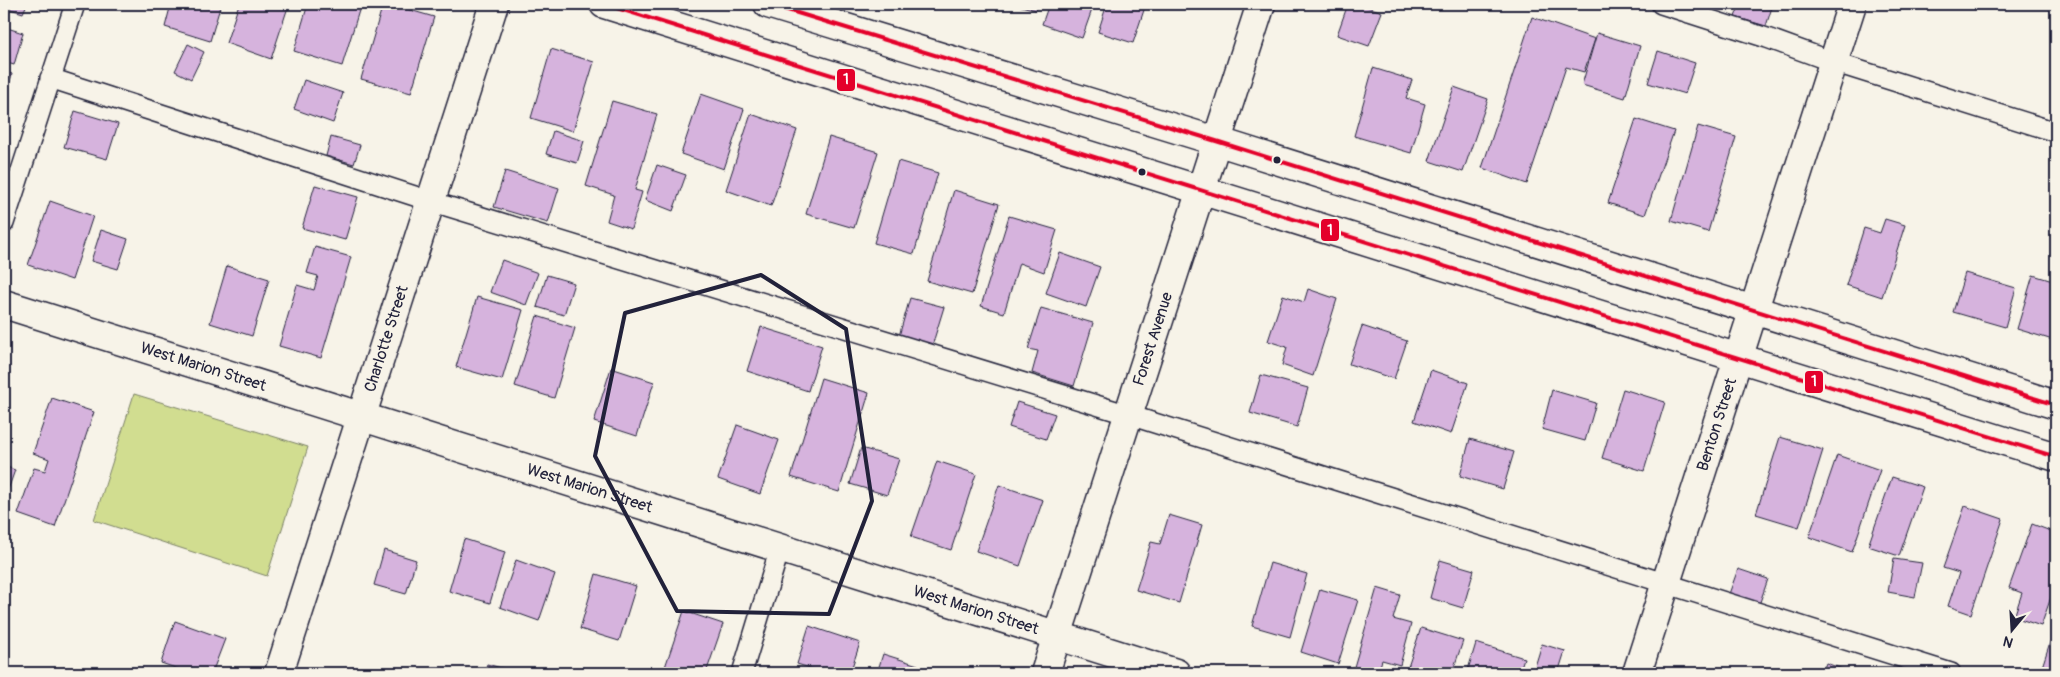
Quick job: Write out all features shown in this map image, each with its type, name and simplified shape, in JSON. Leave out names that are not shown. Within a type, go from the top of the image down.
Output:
[{"type":"street","name":"Charlotte Street","points":[[280,673],[360,416],[494,4]]},
{"type":"street","points":[[604,4],[2056,457]]},
{"type":"street","points":[[768,4],[1216,141],[2056,405]]},
{"type":"street","name":"Forest Avenue","points":[[1045,673],[1261,4]]},
{"type":"street","name":"Benton Street","points":[[1637,673],[1852,4]]},
{"type":"street","name":"West Marion Street","points":[[4,304],[1176,673]]},
{"type":"lane","points":[[4,223],[75,4]]},
{"type":"lane","points":[[1661,4],[1834,62],[2056,132]]},
{"type":"lane","points":[[50,78],[430,201],[1129,415],[1951,673]]},
{"type":"lane","points":[[742,673],[780,548]]},
{"type":"highlighted area","points":[[761,275],[846,329],[872,501],[829,614],[677,611],[595,456],[625,313]]},
{"type":"green space","points":[[134,394],[308,447],[267,576],[94,520]]},
{"type":"building","points":[[4,4],[27,4],[23,13],[4,7]]},
{"type":"building","points":[[171,4],[221,4],[210,41],[165,27]]},
{"type":"building","points":[[239,4],[289,4],[271,59],[226,43]]},
{"type":"building","points":[[308,4],[361,4],[342,66],[294,51]]},
{"type":"building","points":[[383,4],[434,17],[411,93],[361,79]]},
{"type":"building","points":[[1014,4],[1038,4],[1036,10]]},
{"type":"building","points":[[1049,4],[1094,4],[1082,38],[1042,24]]},
{"type":"building","points":[[1107,4],[1146,4],[1133,43],[1098,32]]},
{"type":"building","points":[[1348,4],[1360,4],[1382,12],[1369,46],[1337,35]]},
{"type":"building","points":[[1684,4],[1716,4],[1714,13]]},
{"type":"building","points":[[1740,4],[1773,4],[1766,26],[1735,17]]},
{"type":"building","points":[[1532,17],[1595,39],[1584,72],[1566,67],[1527,184],[1482,168]]},
{"type":"building","points":[[4,27],[23,33],[14,65],[4,62]]},
{"type":"building","points":[[1597,33],[1640,46],[1625,98],[1582,85]]},
{"type":"building","points":[[188,44],[204,52],[191,79],[175,71]]},
{"type":"building","points":[[551,49],[594,62],[573,131],[531,118]]},
{"type":"building","points":[[1658,51],[1695,63],[1685,94],[1648,83]]},
{"type":"building","points":[[1373,68],[1412,80],[1406,98],[1425,104],[1411,153],[1354,136]]},
{"type":"building","points":[[4,71],[12,74],[4,103]]},
{"type":"building","points":[[304,80],[343,93],[333,123],[294,109]]},
{"type":"building","points":[[1454,87],[1488,99],[1463,172],[1429,161]]},
{"type":"building","points":[[701,94],[744,109],[724,169],[681,154]]},
{"type":"building","points":[[612,101],[657,114],[635,190],[642,192],[631,229],[607,221],[614,195],[586,186]]},
{"type":"building","points":[[75,111],[118,124],[107,159],[64,147]]},
{"type":"building","points":[[751,114],[797,130],[771,206],[726,190]]},
{"type":"building","points":[[1636,119],[1674,131],[1645,215],[1608,203]]},
{"type":"building","points":[[1698,126],[1736,137],[1708,232],[1671,221]]},
{"type":"building","points":[[553,131],[584,141],[577,163],[546,154]]},
{"type":"building","points":[[331,137],[360,145],[354,164],[326,156]]},
{"type":"building","points":[[829,137],[878,152],[854,228],[806,214]]},
{"type":"building","points":[[898,161],[938,173],[914,254],[874,243]]},
{"type":"building","points":[[657,165],[686,175],[673,211],[645,200]]},
{"type":"building","points":[[505,171],[559,188],[548,223],[494,207]]},
{"type":"building","points":[[315,185],[358,197],[345,240],[302,228]]},
{"type":"building","points":[[954,190],[999,204],[972,294],[927,281]]},
{"type":"building","points":[[50,201],[93,216],[72,280],[28,265]]},
{"type":"building","points":[[1009,216],[1057,230],[1044,272],[1019,263],[1004,313],[981,306]]},
{"type":"building","points":[[1885,219],[1905,225],[1882,297],[1846,285],[1864,228],[1880,233]]},
{"type":"building","points":[[101,230],[128,239],[118,269],[91,261]]},
{"type":"building","points":[[315,247],[351,257],[321,358],[279,346],[297,285],[314,290],[318,276],[307,273]]},
{"type":"building","points":[[1060,253],[1100,267],[1086,307],[1046,293]]},
{"type":"building","points":[[502,260],[538,273],[526,305],[490,292]]},
{"type":"building","points":[[227,266],[269,279],[252,336],[210,323]]},
{"type":"building","points":[[1965,273],[2016,288],[2005,327],[1953,312]]},
{"type":"building","points":[[547,275],[574,283],[564,315],[537,307]]},
{"type":"building","points":[[2033,275],[2056,282],[2056,341],[2017,329]]},
{"type":"building","points":[[1308,289],[1337,299],[1313,376],[1282,365],[1287,347],[1268,341],[1283,295],[1304,302]]},
{"type":"building","points":[[477,297],[523,310],[502,380],[456,367]]},
{"type":"building","points":[[910,298],[944,307],[932,346],[899,336]]},
{"type":"building","points":[[1041,308],[1093,323],[1074,386],[1032,373],[1038,351],[1028,349]]},
{"type":"building","points":[[537,316],[575,328],[554,398],[515,386]]},
{"type":"building","points":[[1362,326],[1407,341],[1394,379],[1349,364]]},
{"type":"building","points":[[761,327],[822,346],[808,391],[747,371]]},
{"type":"building","points":[[611,368],[654,382],[637,436],[594,422]]},
{"type":"building","points":[[1431,370],[1468,383],[1451,434],[1414,421]]},
{"type":"building","points":[[1261,375],[1308,388],[1297,427],[1250,413]]},
{"type":"building","points":[[821,378],[869,393],[839,492],[791,477]]},
{"type":"building","points":[[1623,389],[1665,402],[1644,471],[1602,458]]},
{"type":"building","points":[[1552,390],[1596,403],[1585,441],[1542,429]]},
{"type":"building","points":[[52,398],[94,412],[55,527],[18,514],[34,468],[45,471],[49,459],[33,453]]},
{"type":"building","points":[[1017,402],[1055,414],[1046,439],[1009,427]]},
{"type":"building","points":[[737,425],[779,440],[760,494],[718,479]]},
{"type":"building","points":[[1780,437],[1823,450],[1799,527],[1756,514]]},
{"type":"building","points":[[1470,439],[1514,452],[1503,489],[1460,476]]},
{"type":"building","points":[[861,448],[899,459],[887,495],[850,484]]},
{"type":"building","points":[[1837,455],[1880,470],[1852,552],[1809,537]]},
{"type":"building","points":[[937,461],[976,474],[951,550],[911,537]]},
{"type":"building","points":[[4,466],[15,470],[4,501]]},
{"type":"building","points":[[1892,477],[1923,487],[1899,556],[1868,546]]},
{"type":"building","points":[[999,485],[1043,500],[1020,566],[976,551]]},
{"type":"building","points":[[1965,506],[2003,519],[1971,614],[1948,606],[1959,573],[1943,568]]},
{"type":"building","points":[[1169,515],[1202,525],[1179,603],[1136,590],[1151,542],[1160,544]]},
{"type":"building","points":[[2032,524],[2056,533],[2056,583],[2041,626],[2014,617],[2022,593],[2009,588]]},
{"type":"building","points":[[464,539],[505,552],[490,603],[449,591]]},
{"type":"building","points":[[384,550],[416,560],[406,594],[374,585]]},
{"type":"building","points":[[1894,559],[1922,563],[1915,597],[1888,592]]},
{"type":"building","points":[[516,560],[555,574],[539,621],[500,607]]},
{"type":"building","points":[[1440,560],[1474,570],[1463,608],[1430,598]]},
{"type":"building","points":[[1270,563],[1307,574],[1290,637],[1252,626]]},
{"type":"building","points":[[1738,569],[1768,579],[1759,605],[1729,594]]},
{"type":"building","points":[[596,574],[636,586],[619,641],[580,629]]},
{"type":"building","points":[[1377,588],[1400,595],[1393,619],[1411,624],[1400,665],[1382,660],[1378,673],[1374,673],[1354,667]]},
{"type":"building","points":[[1320,589],[1358,600],[1338,664],[1301,652]]},
{"type":"building","points":[[684,611],[723,624],[706,673],[663,673]]},
{"type":"building","points":[[175,621],[225,639],[212,673],[190,673],[161,663]]},
{"type":"building","points":[[809,626],[860,643],[850,673],[826,673],[797,664]]},
{"type":"building","points":[[1421,628],[1463,641],[1452,673],[1406,673]]},
{"type":"building","points":[[2053,633],[2056,634],[2056,671],[2042,667]]},
{"type":"building","points":[[1476,643],[1524,658],[1519,673],[1467,673]]},
{"type":"building","points":[[1542,644],[1565,651],[1558,673],[1533,673]]},
{"type":"building","points":[[883,654],[918,665],[916,673],[877,673]]},
{"type":"building","points":[[1826,663],[1854,673],[1822,673]]},
{"type":"building","points":[[487,664],[519,673],[484,673]]},
{"type":"transit line","name":"1","points":[[604,4],[2056,457]]},
{"type":"transit line","name":"1","points":[[768,4],[1216,141],[2056,405]]}]
